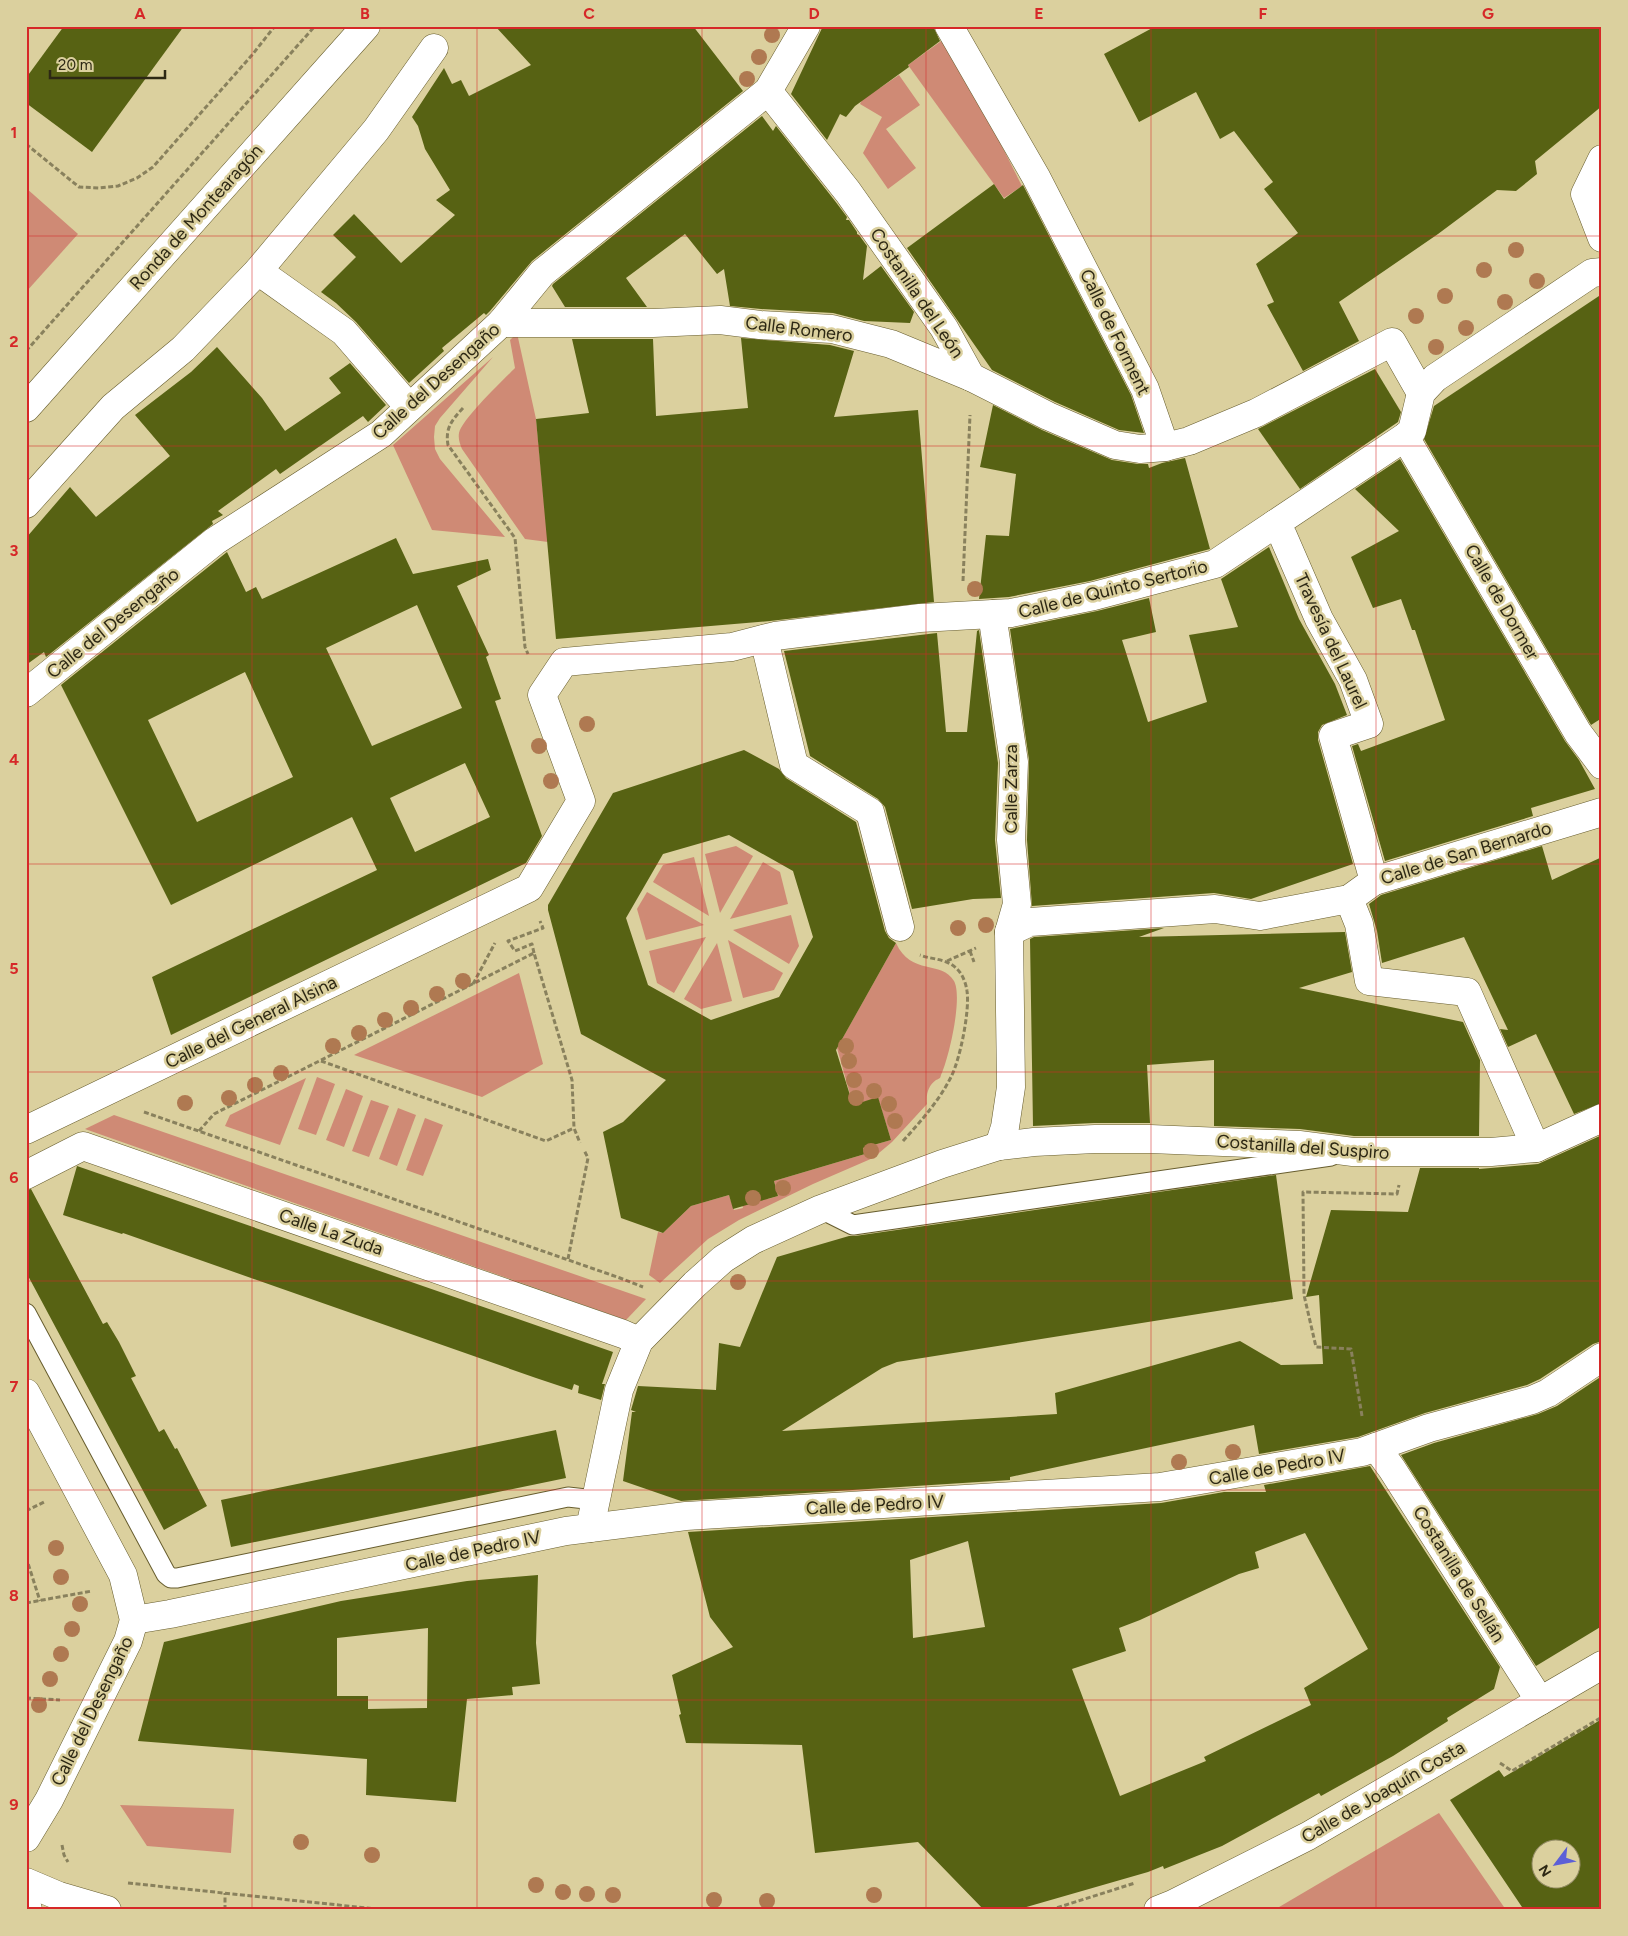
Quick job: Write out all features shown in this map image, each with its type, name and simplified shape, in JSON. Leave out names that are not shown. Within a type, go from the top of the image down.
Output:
[{"type":"main road","name":"Ronda de Montearagón","points":[[26,408],[366,26]]},
{"type":"main road","name":"Calle del Desengaño","points":[[26,693],[215,541],[381,434],[501,323],[542,273],[768,91],[806,26]]},
{"type":"main road","name":"Calle de Forment","points":[[949,26],[1036,177],[1145,389],[1165,447]]},
{"type":"main road","points":[[26,504],[113,407],[183,349],[258,272],[376,130],[434,48]]},
{"type":"main road","name":"Costanilla del León","points":[[768,91],[848,192],[944,328],[971,377]]},
{"type":"main road","points":[[1602,159],[1585,194],[1602,238]]},
{"type":"main road","points":[[258,272],[344,332],[409,407]]},
{"type":"main road","points":[[1409,434],[1421,393],[1435,378],[1592,273],[1602,272]]},
{"type":"main road","name":"Calle Romero","points":[[501,323],[653,323],[720,320],[760,325],[832,329],[891,344],[971,377],[1048,416],[1115,445],[1140,448],[1165,447]]},
{"type":"main road","points":[[1165,447],[1189,441],[1256,413],[1392,342],[1421,393]]},
{"type":"main road","name":"Calle de Quinto Sertorio","points":[[542,695],[564,662],[732,647],[769,638],[920,618],[1011,614],[1094,596],[1215,564],[1409,434]]},
{"type":"main road","name":"Calle de Dormer","points":[[1409,434],[1578,733],[1602,765]]},
{"type":"main road","name":"Travesía del Laurel","points":[[1275,524],[1283,536],[1319,619],[1353,680],[1369,724],[1333,736],[1374,881]]},
{"type":"main road","name":"Calle Zarza","points":[[994,614],[994,627],[1014,762],[1010,840],[1017,904],[1008,932],[1011,1087],[1005,1127],[998,1146]]},
{"type":"main road","points":[[769,638],[794,765],[870,812],[900,927]]},
{"type":"main road","name":"Calle del General Alsina","points":[[26,1130],[529,888],[581,802],[542,695]]},
{"type":"main road","name":"Calle de San Bernardo","points":[[1008,932],[1030,922],[1215,909],[1260,916],[1349,899],[1374,881],[1602,812]]},
{"type":"main road","points":[[1349,899],[1359,924],[1369,981],[1467,992],[1536,1148]]},
{"type":"main road","name":"Costanilla del Suspiro","points":[[648,1332],[709,1271],[737,1249],[778,1227],[934,1167],[998,1146],[1095,1139],[1150,1139],[1298,1145],[1353,1152],[1492,1152],[1536,1148],[1602,1118]]},
{"type":"main road","name":"Calle La Zuda","points":[[26,1175],[83,1146],[624,1334],[648,1332]]},
{"type":"main road","points":[[590,1528],[619,1390],[648,1332]]},
{"type":"main road","name":"Calle de Pedro IV","points":[[134,1620],[566,1531],[686,1516],[1160,1487],[1362,1452],[1429,1428],[1532,1400],[1548,1393],[1602,1357]]},
{"type":"main road","name":"Calle del Desengaño","points":[[26,1393],[123,1575],[134,1620],[128,1641],[50,1800],[26,1838]]},
{"type":"main road","name":"Costanilla de Sellán","points":[[1376,1447],[1392,1469],[1540,1702]]},
{"type":"main road","name":"Calle de Joaquín Costa","points":[[1158,1910],[1308,1836],[1602,1665]]},
{"type":"main road","points":[[26,1882],[59,1896],[107,1910]]},
{"type":"main road","points":[[26,1902],[28,1910]]},
{"type":"lane","points":[[821,1209],[853,1225],[1353,1152]]},
{"type":"lane","points":[[26,1313],[166,1574],[171,1578],[568,1497],[595,1500]]},
{"type":"path","points":[[26,144],[79,187],[118,186],[137,178],[153,167],[252,55],[275,26]]},
{"type":"path","points":[[26,351],[315,26]]},
{"type":"path","name":"Costanilla del León","points":[[963,558],[971,377]]},
{"type":"path","points":[[464,407],[450,423],[446,435],[448,445],[515,538],[525,647],[542,695]]},
{"type":"path","points":[[539,918],[543,928],[508,941],[515,951],[532,944],[572,1080],[574,1128],[580,1143]]},
{"type":"path","points":[[898,1146],[931,1110],[952,1076],[961,1045],[968,1002],[963,977],[957,969],[948,962],[925,956],[913,950],[909,946],[900,927]]},
{"type":"path","points":[[970,951],[976,968]]},
{"type":"path","points":[[199,1131],[214,1114],[534,954]]},
{"type":"path","points":[[320,1060],[546,1141],[574,1128]]},
{"type":"path","points":[[135,1108],[658,1293],[648,1332]]},
{"type":"path","points":[[568,1260],[588,1158],[584,1150]]},
{"type":"path","points":[[1376,1447],[1365,1434],[1351,1349],[1316,1347],[1304,1295],[1303,1192],[1397,1194]]},
{"type":"path","points":[[26,1511],[51,1499]]},
{"type":"path","points":[[26,1556],[40,1601]]},
{"type":"path","points":[[93,1584],[96,1596]]},
{"type":"path","points":[[26,1604],[95,1591]]},
{"type":"path","points":[[26,1698],[66,1700]]},
{"type":"path","points":[[61,1838],[64,1855],[70,1865]]},
{"type":"path","points":[[118,1882],[386,1910]]},
{"type":"path","points":[[225,1893],[225,1910]]},
{"type":"shaded area","points":[[944,39],[975,93],[1022,186],[1004,198],[908,65]]},
{"type":"shaded area","points":[[899,75],[920,105],[886,129],[916,168],[888,189],[863,153],[882,117],[860,104],[873,77],[880,88]]},
{"type":"shaded area","points":[[26,188],[78,234],[26,292]]},
{"type":"shaded area","points":[[517,333],[536,419],[548,542],[525,539],[462,449],[459,439],[459,433],[467,419],[515,368],[510,340]]},
{"type":"shaded area","points":[[493,357],[440,418],[435,426],[434,437],[435,449],[440,459],[505,537],[432,530],[393,445]]},
{"type":"shaded area","points":[[736,846],[753,856],[720,913],[705,854]]},
{"type":"shaded area","points":[[694,857],[709,916],[653,882],[663,865]]},
{"type":"shaded area","points":[[763,862],[780,872],[788,904],[730,919]]},
{"type":"shaded area","points":[[647,892],[704,925],[646,940],[637,909]]},
{"type":"shaded area","points":[[791,915],[799,946],[789,964],[733,930]]},
{"type":"shaded area","points":[[706,937],[674,993],[657,983],[649,951]]},
{"type":"shaded area","points":[[728,940],[783,973],[774,990],[743,998]]},
{"type":"shaded area","points":[[717,943],[732,1001],[701,1009],[684,999]]},
{"type":"shaded area","points":[[896,943],[902,953],[910,960],[949,975],[954,981],[956,989],[956,1013],[948,1055],[940,1078],[933,1082],[928,1090],[927,1104],[892,1142],[873,1158],[813,1184],[739,1220],[708,1239],[660,1283],[649,1275],[658,1232],[663,1233],[691,1206],[729,1195],[734,1210],[743,1208],[739,1192],[768,1199],[778,1196],[774,1181],[865,1154],[863,1148],[891,1140],[878,1098],[853,1105],[837,1048]]},
{"type":"shaded area","points":[[519,973],[543,1064],[482,1097],[354,1055]]},
{"type":"shaded area","points":[[317,1077],[335,1084],[316,1135],[298,1129]]},
{"type":"shaded area","points":[[306,1078],[280,1145],[225,1126],[230,1115]]},
{"type":"shaded area","points":[[346,1089],[363,1096],[344,1147],[326,1140]]},
{"type":"shaded area","points":[[371,1100],[389,1106],[369,1157],[352,1151]]},
{"type":"shaded area","points":[[398,1108],[416,1115],[397,1166],[379,1159]]},
{"type":"shaded area","points":[[114,1115],[646,1299],[626,1320],[85,1129]]},
{"type":"shaded area","points":[[425,1118],[443,1125],[423,1176],[406,1170]]},
{"type":"shaded area","points":[[120,1805],[234,1809],[231,1853],[147,1846]]},
{"type":"shaded area","points":[[1439,1813],[1506,1910],[1274,1910]]},
{"type":"building","points":[[64,26],[184,26],[92,152],[26,103],[26,78]]},
{"type":"building","points":[[495,26],[693,26],[743,91],[532,261],[486,315],[484,313],[442,348],[444,351],[409,383],[356,322],[321,292],[356,257],[333,235],[354,214],[401,263],[455,215],[436,200],[450,190],[425,149],[418,126],[412,117],[444,68],[452,84],[461,80],[469,96],[531,65]]},
{"type":"building","points":[[823,26],[933,26],[940,41],[908,65],[909,67],[855,106],[846,117],[840,114],[827,140],[791,94]]},
{"type":"building","points":[[1156,26],[1602,26],[1602,106],[1535,161],[1537,174],[1516,191],[1497,190],[1438,234],[1339,302],[1359,341],[1303,371],[1267,305],[1274,302],[1256,264],[1298,233],[1264,189],[1273,182],[1234,131],[1220,139],[1196,92],[1139,122],[1104,54]]},
{"type":"building","points":[[762,116],[773,131],[776,126],[835,201],[847,217],[846,220],[849,220],[867,246],[863,280],[881,266],[914,312],[910,323],[864,321],[833,313],[730,306],[724,269],[717,274],[685,234],[626,278],[647,307],[565,307],[552,286],[553,284]]},
{"type":"building","points":[[994,184],[1004,199],[1023,185],[1131,395],[1144,433],[1119,430],[1055,402],[992,370],[907,248]]},
{"type":"building","points":[[1602,294],[1602,718],[1591,725],[1424,439],[1434,406]]},
{"type":"building","points":[[741,338],[830,345],[854,351],[834,417],[918,410],[934,602],[770,621],[556,639],[536,419],[589,413],[572,339],[653,339],[656,416],[748,408]]},
{"type":"building","points":[[217,347],[262,398],[285,431],[341,393],[329,378],[350,363],[386,405],[368,422],[363,416],[280,474],[276,469],[218,511],[223,515],[212,521],[213,524],[46,657],[44,652],[26,665],[26,538],[70,487],[96,517],[170,456],[135,415],[191,372]]},
{"type":"building","points":[[1375,369],[1401,412],[1398,422],[1300,489],[1258,429]]},
{"type":"building","points":[[993,405],[1042,430],[1112,460],[1148,464],[1149,468],[1185,458],[1210,549],[1090,581],[1009,597],[979,599],[986,535],[1009,536],[1016,474],[980,467]]},
{"type":"building","points":[[1400,459],[1595,789],[1531,808],[1533,816],[1385,861],[1352,746],[1358,744],[1361,751],[1445,720],[1415,630],[1412,630],[1401,599],[1373,608],[1351,557],[1399,531],[1355,489]]},
{"type":"building","points":[[396,538],[413,574],[488,559],[491,570],[457,586],[489,655],[486,657],[501,699],[495,701],[542,836],[526,863],[171,1035],[152,977],[377,870],[352,817],[171,905],[61,685],[227,552],[246,592],[256,587],[262,599]],"holes":[[[417,605],[462,708],[372,746],[326,648]],[[245,672],[293,777],[197,822],[148,720]],[[465,763],[490,817],[415,852],[390,798]]]},
{"type":"building","points":[[1269,547],[1299,619],[1335,684],[1347,715],[1322,725],[1318,732],[1318,740],[1353,864],[1251,899],[1214,893],[1032,906],[1027,840],[1029,760],[1010,629],[1149,598],[1156,632],[1122,640],[1148,722],[1207,702],[1189,635],[1238,627],[1221,579]]},
{"type":"building","points":[[979,630],[998,763],[995,840],[1001,898],[973,899],[912,909],[885,807],[878,799],[810,756],[784,651],[937,633],[946,732],[967,732],[977,631]]},
{"type":"building","points":[[744,750],[779,769],[786,778],[856,822],[885,931],[889,938],[896,943],[836,1050],[853,1105],[878,1097],[891,1140],[863,1148],[865,1154],[774,1181],[778,1196],[733,1209],[729,1195],[691,1206],[663,1233],[621,1218],[603,1132],[623,1122],[666,1080],[581,1034],[548,910],[548,905],[613,793]],"holes":[[[729,835],[793,871],[813,937],[779,997],[711,1020],[648,985],[626,918],[663,854]]]},
{"type":"building","points":[[1542,846],[1552,880],[1602,857],[1602,1103],[1574,1114],[1536,1034],[1508,1047],[1500,1029],[1508,1030],[1464,937],[1382,963],[1377,931],[1369,904],[1381,895]]},
{"type":"building","points":[[1164,928],[1139,937],[1345,932],[1352,972],[1299,988],[1463,1022],[1480,1060],[1479,1136],[1354,1136],[1300,1129],[1214,1126],[1214,1060],[1147,1065],[1150,1123],[1033,1126],[1030,939],[1034,937]]},
{"type":"building","points":[[1602,1135],[1602,1341],[1593,1344],[1540,1379],[1527,1385],[1425,1413],[1358,1437],[1259,1454],[1254,1425],[1010,1477],[1010,1480],[681,1501],[623,1481],[632,1412],[636,1412],[631,1410],[638,1386],[716,1390],[719,1343],[740,1347],[777,1257],[849,1236],[1276,1175],[1293,1299],[897,1362],[882,1368],[782,1431],[1057,1414],[1055,1393],[1240,1341],[1281,1365],[1323,1364],[1319,1295],[1306,1297],[1331,1210],[1408,1212],[1420,1168],[1479,1169],[1538,1164]]},
{"type":"building","points":[[77,1166],[613,1352],[602,1384],[605,1384],[601,1400],[578,1393],[579,1386],[574,1384],[572,1390],[123,1233],[63,1215]]},
{"type":"building","points":[[31,1189],[103,1324],[107,1322],[119,1342],[136,1376],[131,1378],[159,1432],[164,1429],[175,1449],[177,1448],[207,1506],[164,1530],[26,1272],[26,1190]]},
{"type":"building","points":[[1602,1376],[1602,1626],[1536,1666],[1401,1455],[1434,1443],[1538,1414],[1557,1406]]},
{"type":"building","points":[[556,1430],[566,1478],[231,1547],[221,1500]]},
{"type":"building","points":[[1370,1466],[1500,1667],[1494,1689],[1447,1718],[1448,1721],[1393,1756],[1321,1796],[1319,1793],[1222,1846],[1164,1869],[1163,1866],[1016,1910],[984,1910],[918,1842],[815,1853],[802,1745],[686,1743],[672,1675],[733,1647],[710,1617],[688,1532],[1161,1503],[1224,1492],[1266,1492],[1264,1485]],"holes":[[[1305,1533],[1368,1649],[1304,1688],[1311,1705],[1204,1757],[1206,1761],[1120,1796],[1072,1669],[1126,1651],[1119,1628],[1239,1574],[1259,1568],[1255,1552]],[[968,1541],[985,1627],[913,1638],[910,1560]]]},
{"type":"building","points":[[538,1575],[536,1643],[540,1684],[512,1687],[513,1695],[467,1699],[456,1802],[366,1795],[367,1759],[138,1741],[164,1642],[341,1601],[467,1581]],"holes":[[[428,1628],[427,1708],[368,1709],[368,1696],[337,1696],[337,1638]]]},
{"type":"building","points":[[1602,1719],[1602,1910],[1524,1910],[1450,1800],[1499,1770],[1504,1777]]}]
